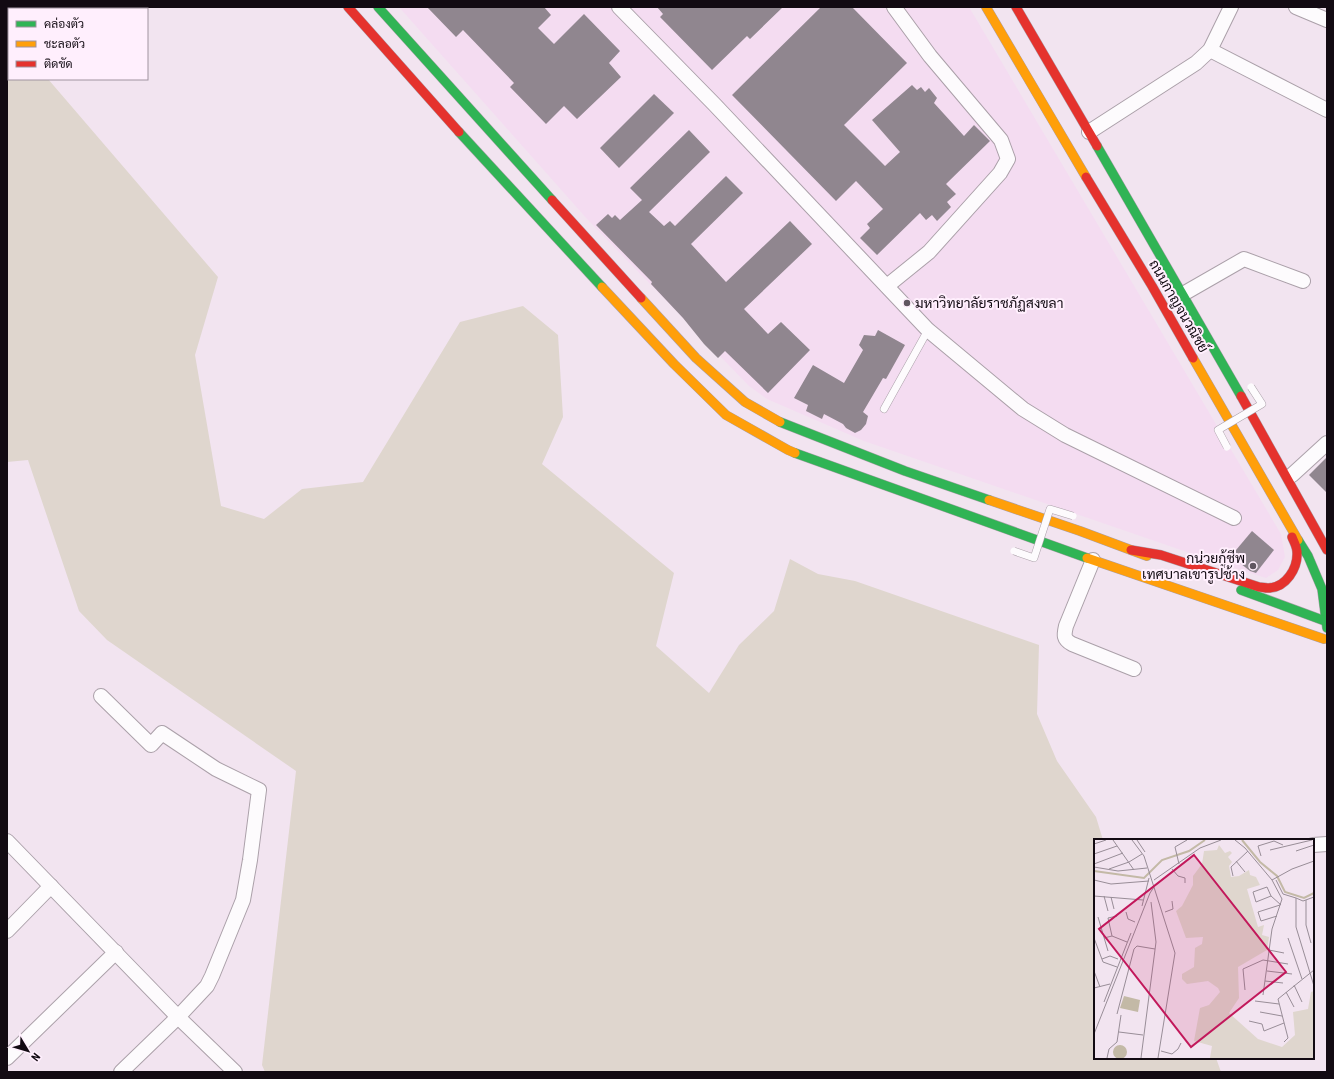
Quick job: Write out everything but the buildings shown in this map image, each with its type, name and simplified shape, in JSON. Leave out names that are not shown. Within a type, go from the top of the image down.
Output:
[{"type":"main road","points":[[348,7],[488,164],[674,364],[726,415],[788,450],[1093,560],[1326,640]]},
{"type":"main road","points":[[378,7],[696,358],[745,402],[785,425],[905,471],[1131,550],[1326,623]]},
{"type":"main road","name":"ถนนกาญจนวณิชย์","points":[[986,7],[1152,286],[1284,517],[1308,556],[1322,589],[1326,623]]},
{"type":"main road","name":"ถนนกาญจนวณิชย์","points":[[1016,7],[1261,430],[1327,550]]},
{"type":"main road","points":[[1261,430],[1292,475],[1327,532]]},
{"type":"main road","points":[[1131,550],[1161,555],[1259,586],[1270,588],[1278,586],[1286,581],[1295,567],[1297,560],[1298,553],[1295,543],[1284,517]]},
{"type":"street","points":[[618,7],[715,105],[928,330],[1023,409],[1065,435],[1234,518]]},
{"type":"street","points":[[887,286],[929,252],[1000,173],[1008,159],[1001,140],[930,56],[894,7]]},
{"type":"street","points":[[1089,132],[1196,63],[1210,50],[1231,7]]},
{"type":"street","points":[[1296,7],[1327,20]]},
{"type":"street","points":[[1210,50],[1327,110]]},
{"type":"street","points":[[1183,294],[1244,259],[1303,281]]},
{"type":"street","points":[[1292,475],[1327,443]]},
{"type":"street","points":[[1093,560],[1066,626],[1064,636],[1066,640],[1072,644],[1134,669]]},
{"type":"street","points":[[101,696],[152,745],[162,733],[216,770],[259,790],[243,900],[212,976],[207,986],[178,1017],[121,1072]]},
{"type":"street","points":[[7,841],[178,1017],[235,1072]]},
{"type":"street","points":[[1314,845],[1327,844]]},
{"type":"street","points":[[7,931],[51,886]]},
{"type":"street","points":[[7,1058],[116,952]]},
{"type":"lane","points":[[884,409],[928,330]]},
{"type":"lane","points":[[1227,446],[1218,430],[1262,404],[1251,387]]},
{"type":"lane","points":[[1014,551],[1034,558],[1050,509],[1073,516]]},
{"type":"shaded area","name":"มหาวิทยาลัยราชภัฏสงขลา","points":[[399,7],[969,7],[1281,534],[1285,557],[1278,570],[1266,578],[1216,562],[864,441],[767,399],[749,386],[588,220]]},
{"type":"shaded area","points":[[7,66],[8,80],[49,80],[218,277],[195,355],[221,506],[264,519],[302,489],[363,482],[460,322],[523,306],[558,335],[563,417],[542,464],[674,573],[656,646],[709,693],[739,645],[774,611],[790,559],[818,574],[855,581],[1039,645],[1037,714],[1057,761],[1096,817],[1103,839],[1094,839],[1094,1059],[1216,1059],[1221,1072],[265,1072],[262,1065],[296,771],[107,640],[79,611],[28,460],[7,462]]},
{"type":"traffic: fast","points":[[378,7],[552,200]]},
{"type":"traffic: fast","points":[[459,132],[602,287]]},
{"type":"traffic: fast","points":[[1097,146],[1241,396]]},
{"type":"traffic: fast","points":[[780,422],[905,471],[989,500]]},
{"type":"traffic: fast","points":[[795,453],[1087,558]]},
{"type":"traffic: fast","points":[[1298,540],[1308,556],[1322,589],[1327,628]]},
{"type":"traffic: fast","points":[[1241,590],[1325,621]]},
{"type":"traffic: slow","points":[[986,7],[1086,177]]},
{"type":"traffic: slow","points":[[602,287],[674,364],[726,415],[795,453]]},
{"type":"traffic: slow","points":[[641,298],[696,358],[745,402],[780,422]]},
{"type":"traffic: slow","points":[[1193,358],[1298,540]]},
{"type":"traffic: slow","points":[[989,500],[1147,556]]},
{"type":"traffic: slow","points":[[1087,558],[1324,639]]},
{"type":"traffic: jam","points":[[348,7],[459,132]]},
{"type":"traffic: jam","points":[[1016,7],[1097,146]]},
{"type":"traffic: jam","points":[[1086,177],[1152,286],[1193,358]]},
{"type":"traffic: jam","points":[[552,200],[641,298]]},
{"type":"traffic: jam","points":[[1241,396],[1327,550]]},
{"type":"traffic: jam","points":[[1131,550],[1161,555],[1259,587],[1268,588],[1280,585],[1290,576],[1293,570],[1297,558],[1297,552],[1292,537]]},
{"type":"place","name":"มหาวิทยาลัยราชภัฏสงขลา","points":[[907,303]]},
{"type":"place","name":"กน่วยกู้ชีพ เทศบาลเขารูปช้าง","points":[[1253,566]]}]
